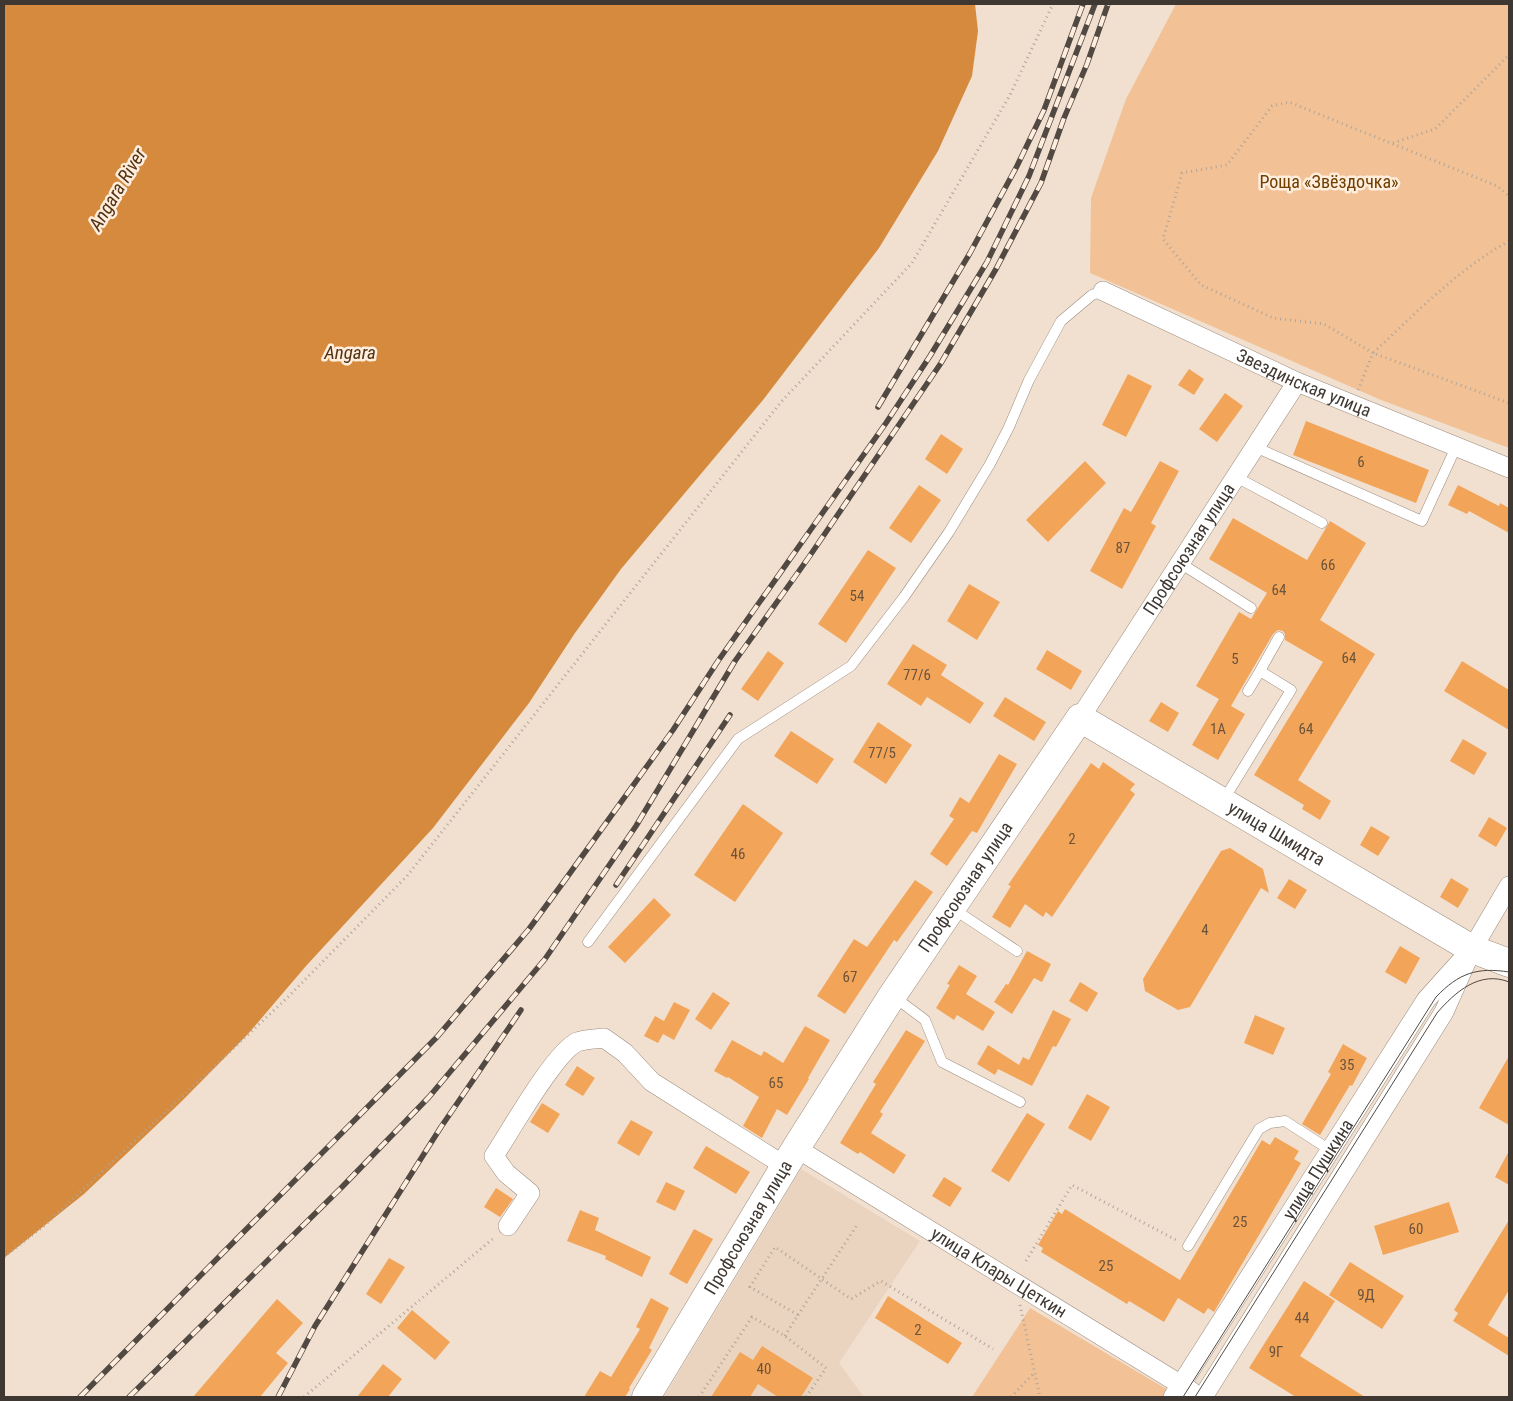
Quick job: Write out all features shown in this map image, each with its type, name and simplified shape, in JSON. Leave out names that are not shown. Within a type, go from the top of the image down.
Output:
[{"type":"street","name":"Звездинская улица","points":[[1103,291],[1297,382],[1509,468]]},
{"type":"street","name":"Профсоюзная улица","points":[[646,1397],[791,1157],[892,996],[1080,718],[1297,382]]},
{"type":"street","name":"улица Шмидта","points":[[1080,718],[1472,949],[1509,963]]},
{"type":"street","name":"улица Пушкина","points":[[1202,1397],[1444,1012],[1472,949],[1509,886]]},
{"type":"street","name":"улица Шмидта","points":[[1472,949],[1509,984]]},
{"type":"street","name":"улица Пушкина","points":[[1177,1391],[1426,1000],[1472,949]]},
{"type":"street","name":"улица Клары Цеткин","points":[[508,1226],[530,1192],[506,1173],[494,1156],[526,1104],[561,1055],[577,1042],[604,1038],[625,1054],[652,1082],[791,1157],[1015,1283],[1177,1391],[1202,1397]]},
{"type":"lane","points":[[588,942],[738,739],[851,666],[904,597],[954,523],[990,464],[1009,427],[1029,380],[1061,321],[1092,295],[1103,291]]},
{"type":"lane","points":[[1255,447],[1422,521],[1456,447]]},
{"type":"lane","points":[[1236,476],[1322,523]]},
{"type":"lane","points":[[1180,564],[1251,608]]},
{"type":"lane","points":[[1248,691],[1279,637]]},
{"type":"lane","points":[[1222,802],[1291,690],[1260,671]]},
{"type":"lane","points":[[951,908],[1016,951]]},
{"type":"lane","points":[[892,996],[925,1020],[942,1062],[1020,1102]]},
{"type":"lane","points":[[1188,1246],[1259,1129],[1270,1123],[1285,1121],[1330,1150]]},
{"type":"path","points":[[4,1257],[45,1225],[280,1005],[406,876],[781,402],[912,263],[1010,94],[1054,4]]},
{"type":"path","points":[[1392,143],[1436,129],[1509,55]]},
{"type":"path","points":[[1509,196],[1497,186],[1289,102],[1272,106],[1226,165],[1182,173],[1164,238],[1201,285],[1273,318],[1324,324],[1373,352],[1509,402]]},
{"type":"path","points":[[1352,404],[1373,352],[1449,282],[1486,254],[1509,241]]},
{"type":"path","points":[[1026,1260],[1072,1184],[1188,1246]]},
{"type":"path","points":[[785,1336],[857,1225]]},
{"type":"path","points":[[304,1397],[508,1226]]},
{"type":"path","points":[[798,1315],[750,1287],[775,1247],[851,1299],[881,1280],[993,1350]]},
{"type":"path","points":[[1015,1283],[1040,1397]]},
{"type":"path","points":[[699,1397],[752,1317],[785,1336],[826,1368],[806,1397]]},
{"type":"path","points":[[1011,1397],[1035,1372]]},
{"type":"shaded area","points":[[801,1169],[920,1241],[839,1363],[864,1397],[664,1397]]},
{"type":"green space","name":"Роща «Звёздочка»","points":[[1176,4],[1509,4],[1509,448],[1381,400],[1090,273],[1091,198],[1126,99]]},
{"type":"green space","points":[[1030,1308],[1168,1390],[1164,1397],[972,1397]]},
{"type":"water","name":"Angara","points":[[4,4],[975,4],[978,31],[972,76],[938,151],[879,248],[763,400],[621,569],[575,633],[529,703],[433,828],[306,966],[248,1034],[181,1102],[84,1194],[4,1258]]},
{"type":"building","points":[[1189,369],[1204,379],[1194,395],[1178,385]]},
{"type":"building","points":[[1128,374],[1152,386],[1126,437],[1102,425]]},
{"type":"building","points":[[1225,393],[1243,406],[1217,442],[1199,429]]},
{"type":"building","points":[[1306,421],[1429,470],[1416,503],[1293,455]]},
{"type":"building","points":[[941,434],[963,449],[947,474],[925,459]]},
{"type":"building","points":[[1085,461],[1106,483],[1048,542],[1026,520]]},
{"type":"building","points":[[1160,461],[1179,471],[1151,523],[1156,526],[1122,589],[1090,571],[1124,508],[1131,512]]},
{"type":"building","points":[[919,485],[941,500],[911,543],[889,528]]},
{"type":"building","points":[[1458,485],[1499,506],[1500,503],[1509,508],[1509,533],[1469,511],[1467,514],[1448,505]]},
{"type":"building","points":[[1233,518],[1307,560],[1330,521],[1366,543],[1320,620],[1375,654],[1298,780],[1331,801],[1320,820],[1302,809],[1304,805],[1254,775],[1323,662],[1285,640],[1283,631],[1278,630],[1273,634],[1231,706],[1245,714],[1218,760],[1192,745],[1219,699],[1196,686],[1239,612],[1251,619],[1267,593],[1209,559]]},
{"type":"building","points":[[868,550],[896,568],[846,643],[818,624]]},
{"type":"building","points":[[969,584],[1000,602],[977,640],[947,621]]},
{"type":"building","points":[[913,644],[947,665],[941,675],[984,703],[970,724],[927,697],[921,706],[887,684]]},
{"type":"building","points":[[1047,650],[1082,671],[1071,690],[1036,669]]},
{"type":"building","points":[[768,651],[784,663],[758,701],[741,689]]},
{"type":"building","points":[[1462,661],[1509,690],[1509,730],[1444,691]]},
{"type":"building","points":[[1005,697],[1046,722],[1034,741],[993,716]]},
{"type":"building","points":[[1161,702],[1179,713],[1168,732],[1149,721]]},
{"type":"building","points":[[878,722],[912,745],[886,784],[853,762]]},
{"type":"building","points":[[791,731],[834,759],[817,784],[774,756]]},
{"type":"building","points":[[1463,739],[1487,753],[1474,775],[1450,761]]},
{"type":"building","points":[[999,754],[1017,764],[977,833],[972,831],[947,866],[930,854],[954,819],[949,816],[960,797],[969,803]]},
{"type":"building","points":[[1103,762],[1135,784],[1130,790],[1135,794],[1052,917],[1046,912],[1043,917],[1025,904],[1010,928],[992,917],[1011,886],[1008,885],[1091,763],[1099,769]]},
{"type":"building","points":[[743,804],[783,833],[735,902],[694,875]]},
{"type":"building","points":[[1489,817],[1507,828],[1496,847],[1478,836]]},
{"type":"building","points":[[1371,826],[1390,837],[1378,856],[1360,845]]},
{"type":"building","points":[[1230,848],[1263,869],[1269,893],[1261,888],[1190,1007],[1178,1010],[1145,991],[1143,979],[1221,851]]},
{"type":"building","points":[[1451,878],[1469,889],[1458,908],[1440,897]]},
{"type":"building","points":[[1289,879],[1307,890],[1295,909],[1277,898]]},
{"type":"building","points":[[915,880],[933,892],[897,942],[894,940],[845,1014],[817,996],[854,939],[867,947]]},
{"type":"building","points":[[654,898],[671,915],[625,963],[608,947]]},
{"type":"building","points":[[1400,946],[1420,958],[1406,984],[1385,972]]},
{"type":"building","points":[[1027,951],[1051,964],[1042,982],[1034,978],[1012,1014],[994,1002],[1006,984],[1008,985]]},
{"type":"building","points":[[959,965],[977,976],[966,994],[995,1012],[983,1031],[957,1015],[954,1020],[936,1008],[950,985],[947,984]]},
{"type":"building","points":[[1080,982],[1098,993],[1087,1012],[1069,1001]]},
{"type":"building","points":[[713,992],[730,1003],[711,1030],[695,1019]]},
{"type":"building","points":[[674,1002],[690,1010],[674,1040],[663,1034],[658,1043],[644,1036],[655,1016],[664,1021]]},
{"type":"building","points":[[1053,1010],[1071,1019],[1056,1047],[1053,1046],[1032,1086],[998,1069],[995,1075],[977,1064],[988,1045],[1019,1065],[1023,1057],[1029,1060]]},
{"type":"building","points":[[1255,1015],[1285,1028],[1273,1055],[1244,1043]]},
{"type":"building","points":[[805,1026],[830,1040],[787,1115],[777,1109],[762,1138],[743,1126],[759,1097],[728,1077],[714,1071],[732,1040],[761,1056],[764,1051],[783,1063]]},
{"type":"building","points":[[906,1030],[925,1041],[880,1112],[883,1114],[871,1133],[906,1155],[894,1174],[860,1152],[858,1154],[840,1143],[876,1084],[873,1082]]},
{"type":"building","points":[[1343,1044],[1367,1058],[1352,1086],[1350,1085],[1320,1135],[1302,1124],[1331,1074],[1328,1072]]},
{"type":"building","points":[[1509,1056],[1509,1125],[1479,1108]]},
{"type":"building","points":[[577,1066],[595,1078],[583,1096],[565,1085]]},
{"type":"building","points":[[1087,1094],[1110,1107],[1091,1141],[1068,1128]]},
{"type":"building","points":[[542,1103],[560,1114],[548,1133],[530,1122]]},
{"type":"building","points":[[1027,1113],[1045,1124],[1009,1182],[991,1171]]},
{"type":"building","points":[[631,1120],[653,1132],[639,1156],[617,1143]]},
{"type":"building","points":[[1275,1137],[1299,1151],[1294,1159],[1301,1163],[1214,1312],[1208,1308],[1204,1314],[1178,1298],[1164,1322],[1129,1301],[1127,1304],[1041,1252],[1043,1248],[1038,1245],[1058,1211],[1062,1214],[1065,1209],[1180,1280],[1262,1140],[1270,1145]]},
{"type":"building","points":[[706,1146],[750,1172],[736,1194],[693,1168]]},
{"type":"building","points":[[1509,1151],[1509,1185],[1495,1177]]},
{"type":"building","points":[[944,1177],[962,1188],[950,1207],[932,1196]]},
{"type":"building","points":[[666,1182],[685,1191],[675,1211],[656,1202]]},
{"type":"building","points":[[496,1188],[513,1199],[500,1217],[484,1207]]},
{"type":"building","points":[[1449,1202],[1459,1232],[1383,1255],[1374,1226]]},
{"type":"building","points":[[580,1210],[599,1218],[595,1230],[651,1257],[642,1277],[605,1259],[606,1256],[567,1241]]},
{"type":"building","points":[[1509,1220],[1509,1290],[1488,1325],[1509,1338],[1509,1356],[1453,1321],[1458,1313],[1454,1310]]},
{"type":"building","points":[[694,1229],[713,1239],[687,1284],[669,1274]]},
{"type":"building","points":[[389,1258],[405,1267],[381,1304],[366,1294]]},
{"type":"building","points":[[1350,1262],[1404,1296],[1382,1329],[1329,1295]]},
{"type":"building","points":[[1304,1281],[1335,1301],[1300,1356],[1365,1397],[1296,1397],[1249,1368]]},
{"type":"building","points":[[888,1296],[962,1343],[948,1364],[875,1318]]},
{"type":"building","points":[[651,1298],[669,1308],[649,1348],[652,1350],[625,1397],[584,1397],[600,1371],[611,1377],[640,1329],[636,1327]]},
{"type":"building","points":[[277,1299],[303,1323],[276,1353],[288,1363],[260,1397],[193,1397]]},
{"type":"building","points":[[412,1310],[450,1342],[435,1360],[397,1328]]},
{"type":"building","points":[[762,1346],[813,1378],[801,1397],[778,1397],[758,1384],[750,1397],[711,1397],[740,1352],[753,1360]]},
{"type":"building","points":[[383,1364],[402,1379],[388,1397],[357,1397]]},
{"type":"tram line","points":[[1183,1397],[1436,997],[1453,982],[1469,974],[1487,970],[1509,972]]},
{"type":"tram line","points":[[1195,1397],[1437,1013],[1460,991],[1478,981],[1498,979],[1509,982]]},
{"type":"railway","points":[[878,407],[970,253],[1017,166],[1044,110],[1083,4]]},
{"type":"railway","points":[[80,1397],[437,1037],[529,929],[565,880],[673,730],[718,661],[886,423],[930,356],[987,262],[1029,176],[1095,4]]},
{"type":"railway","points":[[129,1397],[342,1187],[429,1097],[545,959],[636,826],[735,661],[809,557],[941,363],[996,269],[1041,183],[1108,4]]},
{"type":"railway","points":[[616,885],[730,715]]},
{"type":"railway","points":[[278,1397],[315,1326],[441,1127],[521,1010]]},
{"type":"water label","name":"Angara River","points":[[117,189]]}]
